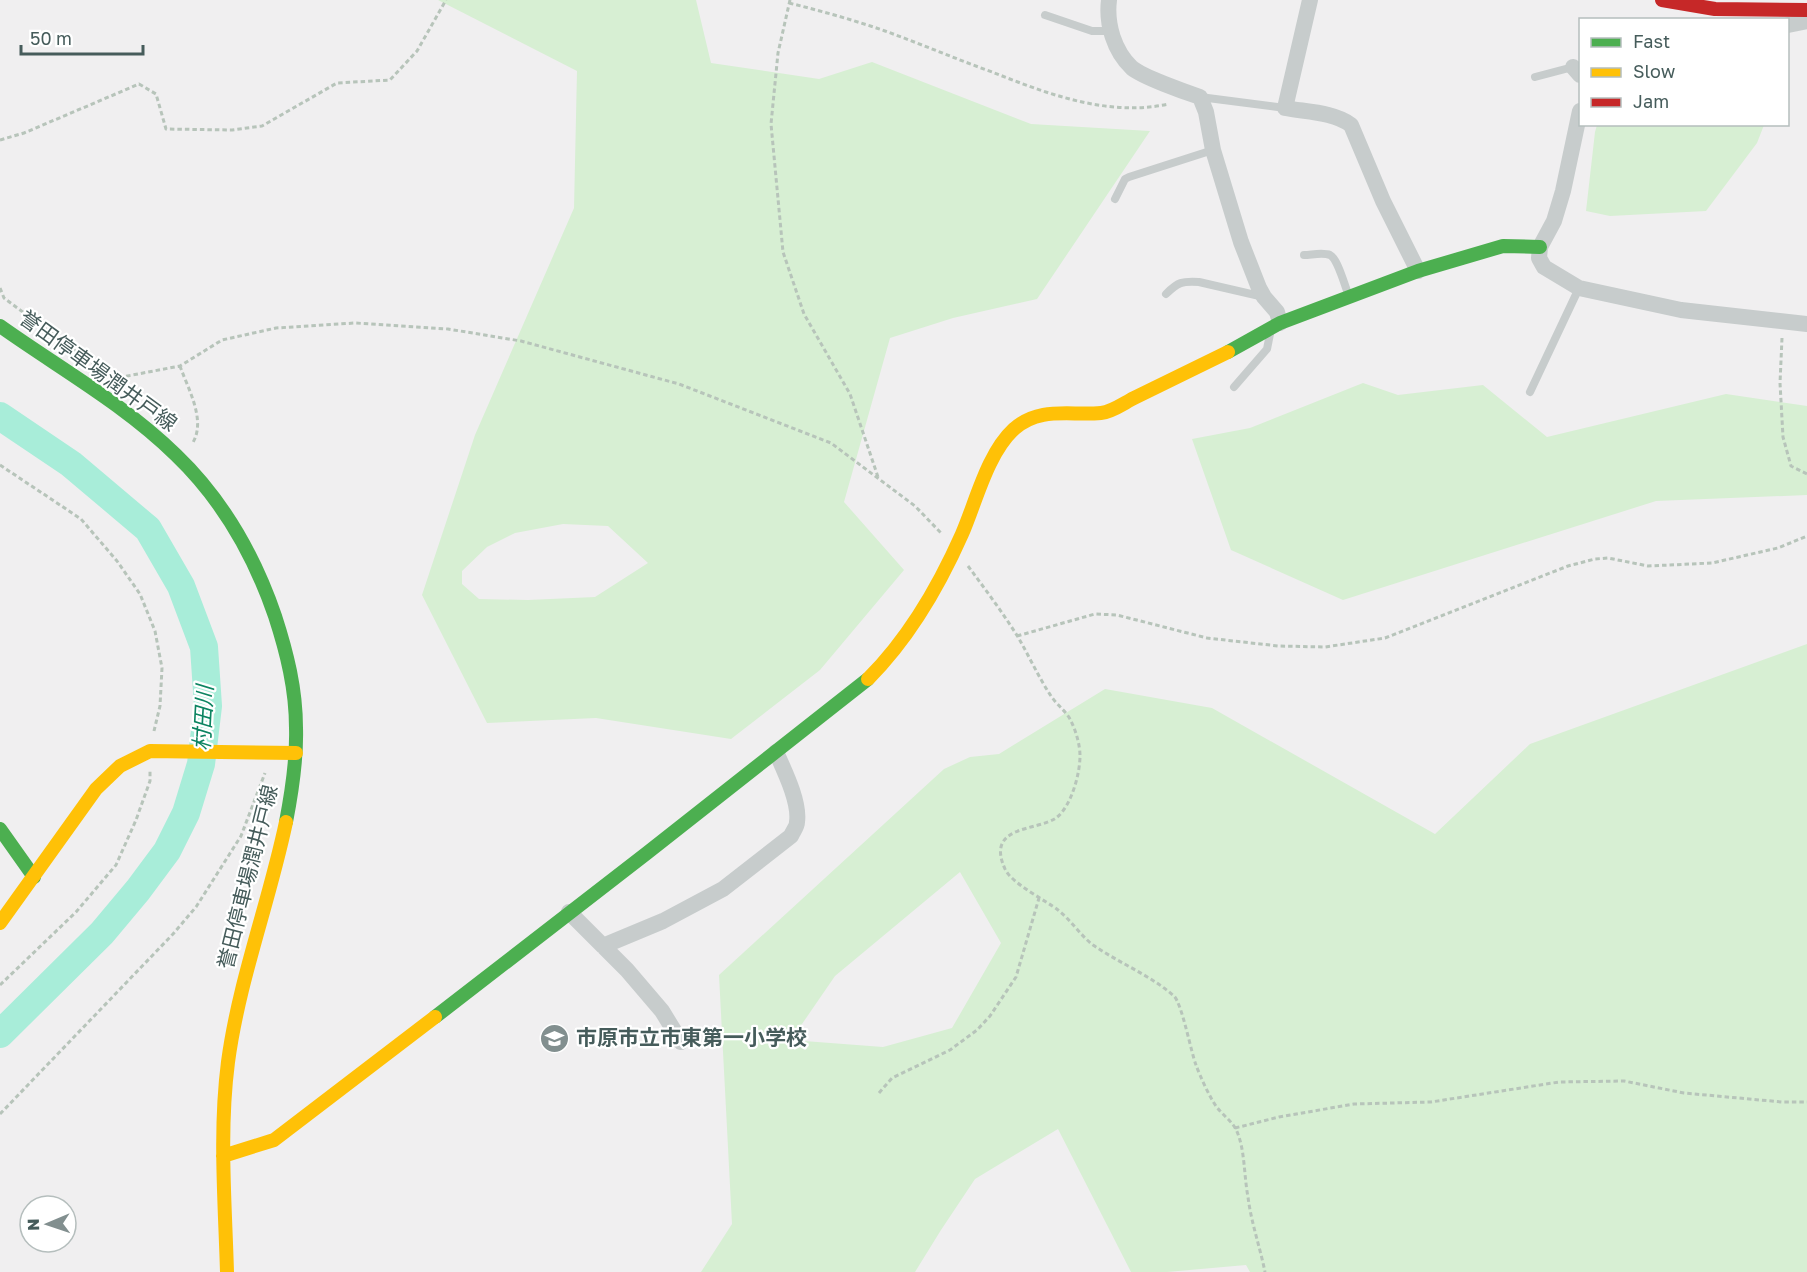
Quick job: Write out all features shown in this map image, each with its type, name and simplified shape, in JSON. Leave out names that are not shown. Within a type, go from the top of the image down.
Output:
[{"type":"street","points":[[1109,0],[1110,31],[1118,51],[1133,69],[1200,97],[1206,112],[1213,150],[1241,242],[1259,288],[1277,312],[1275,326]]},
{"type":"street","points":[[1310,0],[1285,108],[1334,117],[1351,125],[1383,201],[1418,271]]},
{"type":"street","points":[[1662,0],[1675,12],[1746,5],[1807,10]]},
{"type":"street","points":[[1789,25],[1807,21]]},
{"type":"street","points":[[1579,120],[1554,221],[1539,247],[1539,258],[1544,267],[1579,288],[1681,310],[1807,324]]},
{"type":"street","points":[[223,1156],[274,1140],[776,752],[872,675],[909,629],[956,549],[985,478],[1003,442],[1012,430],[1023,422],[1055,412],[1104,413],[1242,345],[1275,326],[1349,297],[1418,271],[1503,246],[1539,247]]},
{"type":"street","name":"誉田停車場潤井戸線","points":[[0,326],[142,425],[182,460],[222,506],[244,541],[262,577],[290,670],[295,702],[296,753],[287,817],[242,987],[223,1111],[227,1272]]},
{"type":"street","points":[[0,923],[96,789],[109,773],[129,759],[150,751],[296,753]]},
{"type":"street","points":[[603,946],[663,921],[723,889],[791,836],[797,825],[797,813],[790,783],[776,752]]},
{"type":"street","points":[[0,829],[34,877]]},
{"type":"street","points":[[569,912],[627,970],[662,1011],[681,1042]]},
{"type":"lane","points":[[1045,15],[1092,31],[1110,31]]},
{"type":"lane","points":[[1535,77],[1577,71]]},
{"type":"lane","points":[[1200,97],[1285,108]]},
{"type":"lane","points":[[1115,199],[1125,179],[1213,150]]},
{"type":"lane","points":[[1304,255],[1332,256],[1349,297]]},
{"type":"lane","points":[[1166,294],[1176,284],[1191,281],[1264,297]]},
{"type":"lane","points":[[1530,392],[1579,288]]},
{"type":"lane","points":[[1234,387],[1267,349],[1275,326]]},
{"type":"path","points":[[0,140],[24,133],[139,84],[156,94],[166,129],[232,130],[262,126],[337,83],[390,80],[417,51],[447,0]]},
{"type":"path","points":[[879,479],[850,394],[804,314],[783,252],[771,124],[778,53],[789,1],[884,30],[1036,90],[1081,103],[1139,108],[1200,97]]},
{"type":"path","points":[[0,288],[4,298],[90,362],[122,377],[180,366],[222,340],[276,328],[355,323],[448,329],[521,341],[679,384],[831,444],[915,506],[956,549],[1017,636],[1052,697],[1071,720],[1077,738],[1080,757],[1069,802],[1054,820],[1020,829],[1005,840],[1001,847],[1006,872],[1039,898],[1059,910],[1090,942],[1150,979],[1176,999],[1196,1067],[1215,1106],[1235,1128],[1240,1141],[1248,1199],[1265,1272]]},
{"type":"path","points":[[1782,321],[1780,383],[1784,437],[1791,466],[1807,474]]},
{"type":"path","points":[[180,366],[198,417],[197,437],[182,460]]},
{"type":"path","points":[[0,465],[81,519],[117,561],[140,594],[155,631],[162,668],[160,706],[150,751],[150,781],[116,865],[76,912],[0,985]]},
{"type":"path","points":[[1017,636],[1095,614],[1104,614],[1117,615],[1207,638],[1278,646],[1325,647],[1385,638],[1568,566],[1595,559],[1608,558],[1648,566],[1712,563],[1778,548],[1807,536]]},
{"type":"path","points":[[0,1114],[173,934],[196,907],[241,836],[266,772]]},
{"type":"path","points":[[879,1094],[891,1078],[950,1050],[977,1030],[990,1016],[1016,977],[1039,898]]},
{"type":"path","points":[[1235,1128],[1279,1117],[1354,1104],[1431,1102],[1559,1082],[1624,1081],[1684,1093],[1782,1102],[1807,1102]]},
{"type":"green space","points":[[438,0],[696,0],[711,63],[819,79],[872,62],[1031,124],[1150,131],[1037,299],[953,318],[890,338],[844,502],[904,570],[820,670],[731,739],[596,718],[487,723],[422,595],[475,435],[574,208],[577,71]],"holes":[[[563,524],[608,526],[648,563],[595,597],[528,600],[479,599],[462,584],[462,571],[487,547],[515,533]]]},
{"type":"green space","points":[[1596,126],[1764,126],[1757,143],[1706,211],[1610,216],[1586,211]]},
{"type":"green space","points":[[1363,383],[1398,395],[1483,385],[1547,437],[1726,394],[1807,406],[1807,495],[1656,501],[1343,600],[1231,550],[1192,439],[1250,428]]},
{"type":"green space","points":[[1807,644],[1807,1272],[1250,1272],[1246,1265],[1167,1272],[1131,1272],[1058,1129],[975,1179],[915,1272],[701,1272],[732,1224],[719,975],[944,769],[970,757],[999,754],[1105,689],[1212,708],[1435,834],[1530,744]],"holes":[[[960,872],[1001,943],[952,1028],[883,1047],[791,1040],[835,976]]]},
{"type":"waterway","name":"村田川","points":[[0,416],[71,464],[148,529],[181,586],[204,647],[208,706],[201,764],[186,813],[167,851],[102,933],[0,1034]]},
{"type":"traffic: fast","points":[[1228,352],[1280,323],[1418,271],[1503,246],[1540,247]]},
{"type":"traffic: fast","points":[[0,326],[113,403],[156,437],[209,491],[236,530],[267,593],[287,657],[293,685],[296,752],[286,822]]},
{"type":"traffic: fast","points":[[435,1017],[868,679]]},
{"type":"traffic: fast","points":[[0,829],[34,877]]},
{"type":"traffic: slow","points":[[868,679],[896,647],[933,592],[962,534],[989,465],[996,451],[1014,429],[1034,417],[1109,411],[1228,352]]},
{"type":"traffic: slow","points":[[0,923],[96,789],[120,766],[150,751],[296,753]]},
{"type":"traffic: slow","points":[[227,1272],[223,1141],[228,1062],[239,1001],[286,822]]},
{"type":"traffic: slow","points":[[223,1156],[274,1140],[435,1017]]},
{"type":"traffic: jam","points":[[1662,0],[1715,9],[1807,10]]},
{"type":"place","name":"市原市立市東第一小学校","points":[[555,1038]]}]
